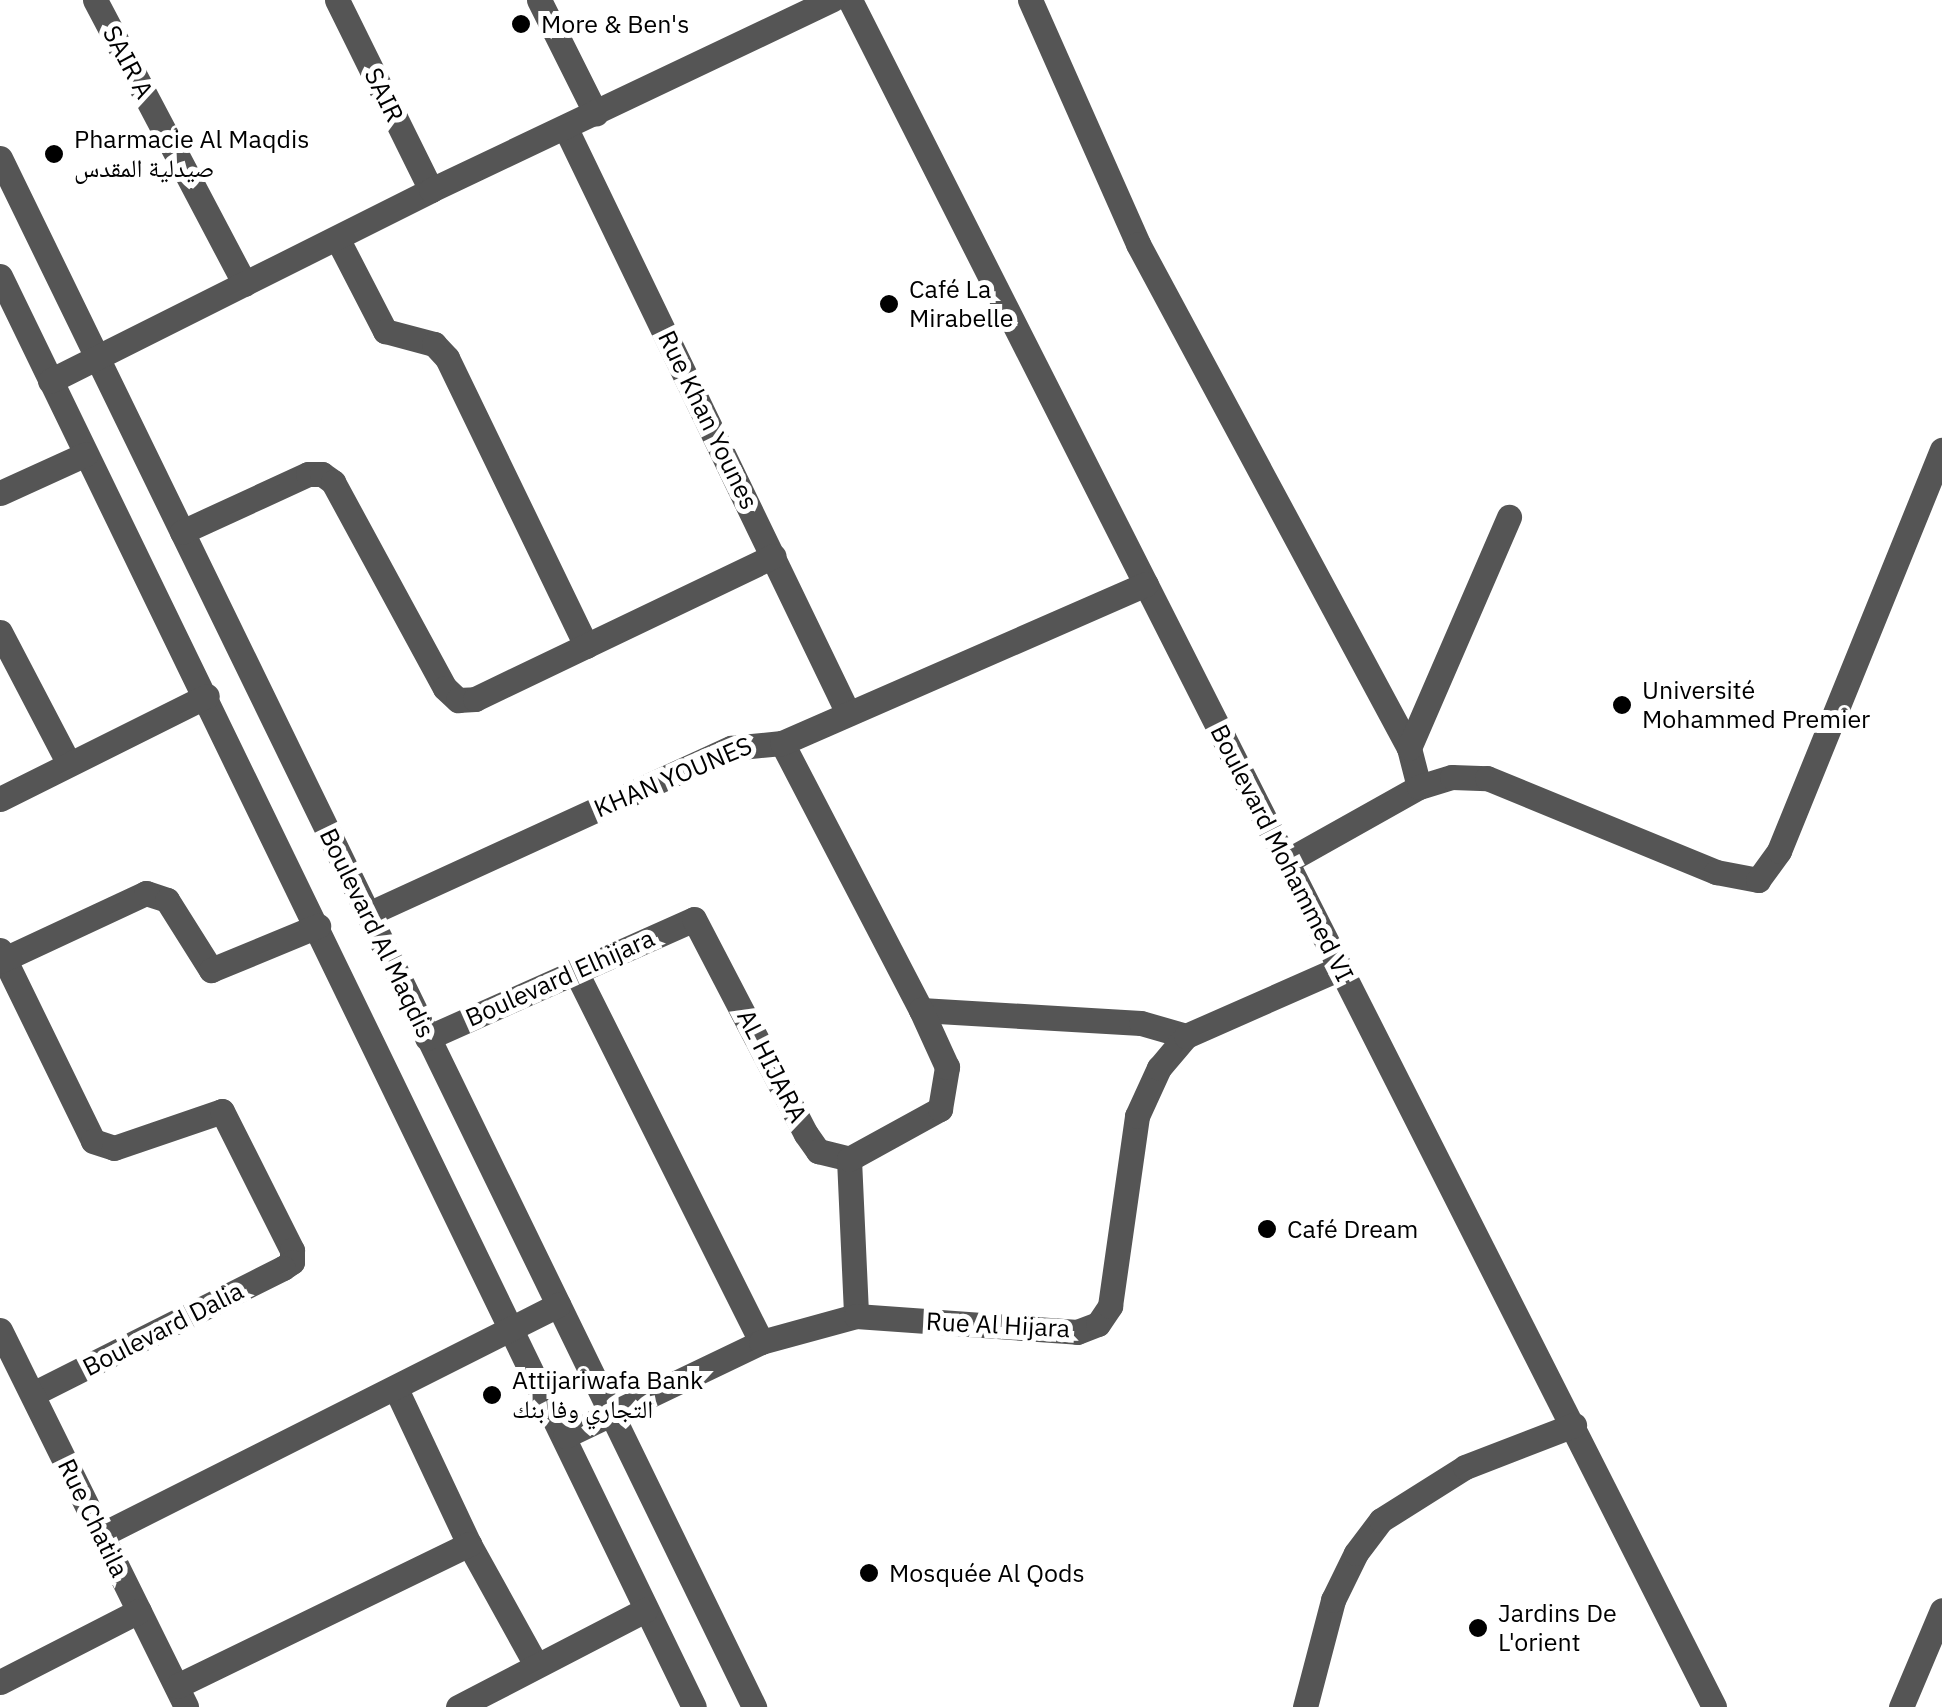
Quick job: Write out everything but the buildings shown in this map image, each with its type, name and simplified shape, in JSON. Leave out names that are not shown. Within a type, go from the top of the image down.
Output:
[{"type":"street","name":"SAIR A","points":[[95,0],[245,284]]},
{"type":"street","name":"SAIR","points":[[338,0],[430,190]]},
{"type":"street","points":[[539,0],[596,114]]},
{"type":"street","points":[[50,381],[430,190],[832,0]]},
{"type":"street","name":"Boulevard Mohammed VI","points":[[850,0],[1714,1707]]},
{"type":"street","points":[[1030,0],[1138,244],[1409,748],[1419,786]]},
{"type":"street","name":"Rue Khan Younes","points":[[566,129],[848,713]]},
{"type":"street","name":"Boulevard Al Maqdis","points":[[0,158],[558,1305],[616,1411],[754,1707]]},
{"type":"street","points":[[336,238],[385,330],[434,344],[447,358],[586,646]]},
{"type":"street","name":"Boulevard Al Maqdis","points":[[0,276],[694,1707]]},
{"type":"street","points":[[1288,861],[1419,786],[1452,777],[1487,778],[1716,872],[1758,880],[1779,851],[1942,450]]},
{"type":"street","points":[[0,493],[86,454]]},
{"type":"street","points":[[182,532],[308,474],[322,474],[333,482],[444,688],[458,700],[475,698],[774,556]]},
{"type":"street","points":[[1409,748],[1508,517]]},
{"type":"street","name":"KHAN YOUNES","points":[[368,914],[730,748],[782,742],[1146,584]]},
{"type":"street","points":[[0,632],[68,764]]},
{"type":"street","points":[[0,799],[207,696]]},
{"type":"street","points":[[782,742],[947,1067],[940,1109],[849,1160],[856,1316]]},
{"type":"street","points":[[1,957],[146,894],[166,900],[200,961],[211,970],[318,926]]},
{"type":"street","name":"Boulevard Elhijara","points":[[428,1038],[694,919]]},
{"type":"street","name":"AL HIJARA","points":[[694,919],[806,1134],[818,1151],[849,1160]]},
{"type":"street","name":"Boulevard Dalia","points":[[1,957],[93,1140],[114,1148],[222,1111],[292,1250],[292,1262],[33,1394]]},
{"type":"street","name":"Rue Al Hijara","points":[[565,1436],[761,1342],[856,1316],[1076,1332],[1098,1324],[1110,1306],[1136,1116],[1148,1084],[1186,1036],[1340,968]]},
{"type":"street","points":[[576,970],[761,1342]]},
{"type":"street","points":[[921,1010],[1141,1023],[1186,1036]]},
{"type":"street","points":[[100,1535],[397,1391],[558,1305]]},
{"type":"street","name":"Rue Chatila","points":[[0,1330],[8,1367],[33,1394],[182,1696]]},
{"type":"street","points":[[397,1391],[469,1544],[535,1663]]},
{"type":"street","points":[[1305,1707],[1333,1600],[1356,1553],[1382,1520],[1465,1467],[1574,1425]]},
{"type":"street","points":[[182,1696],[469,1544]]},
{"type":"street","points":[[458,1707],[535,1663],[645,1610]]},
{"type":"street","points":[[1901,1707],[1942,1610]]},
{"type":"street","points":[[0,1682],[139,1611]]},
{"type":"place","name":"More & Ben's","points":[[521,24]]},
{"type":"place","name":"Pharmacie Al Maqdis صيدلية المقدس","points":[[54,154]]},
{"type":"place","name":"Café La Mirabelle","points":[[889,304]]},
{"type":"place","name":"Université Mohammed Premier","points":[[1622,705]]},
{"type":"place","name":"Café Dream","points":[[1267,1229]]},
{"type":"place","name":"Attijariwafa Bank التجاري وفا بنك","points":[[492,1395]]},
{"type":"place","name":"Mosquée Al Qods","points":[[869,1573]]},
{"type":"place","name":"Jardins De L'orient","points":[[1478,1628]]}]
